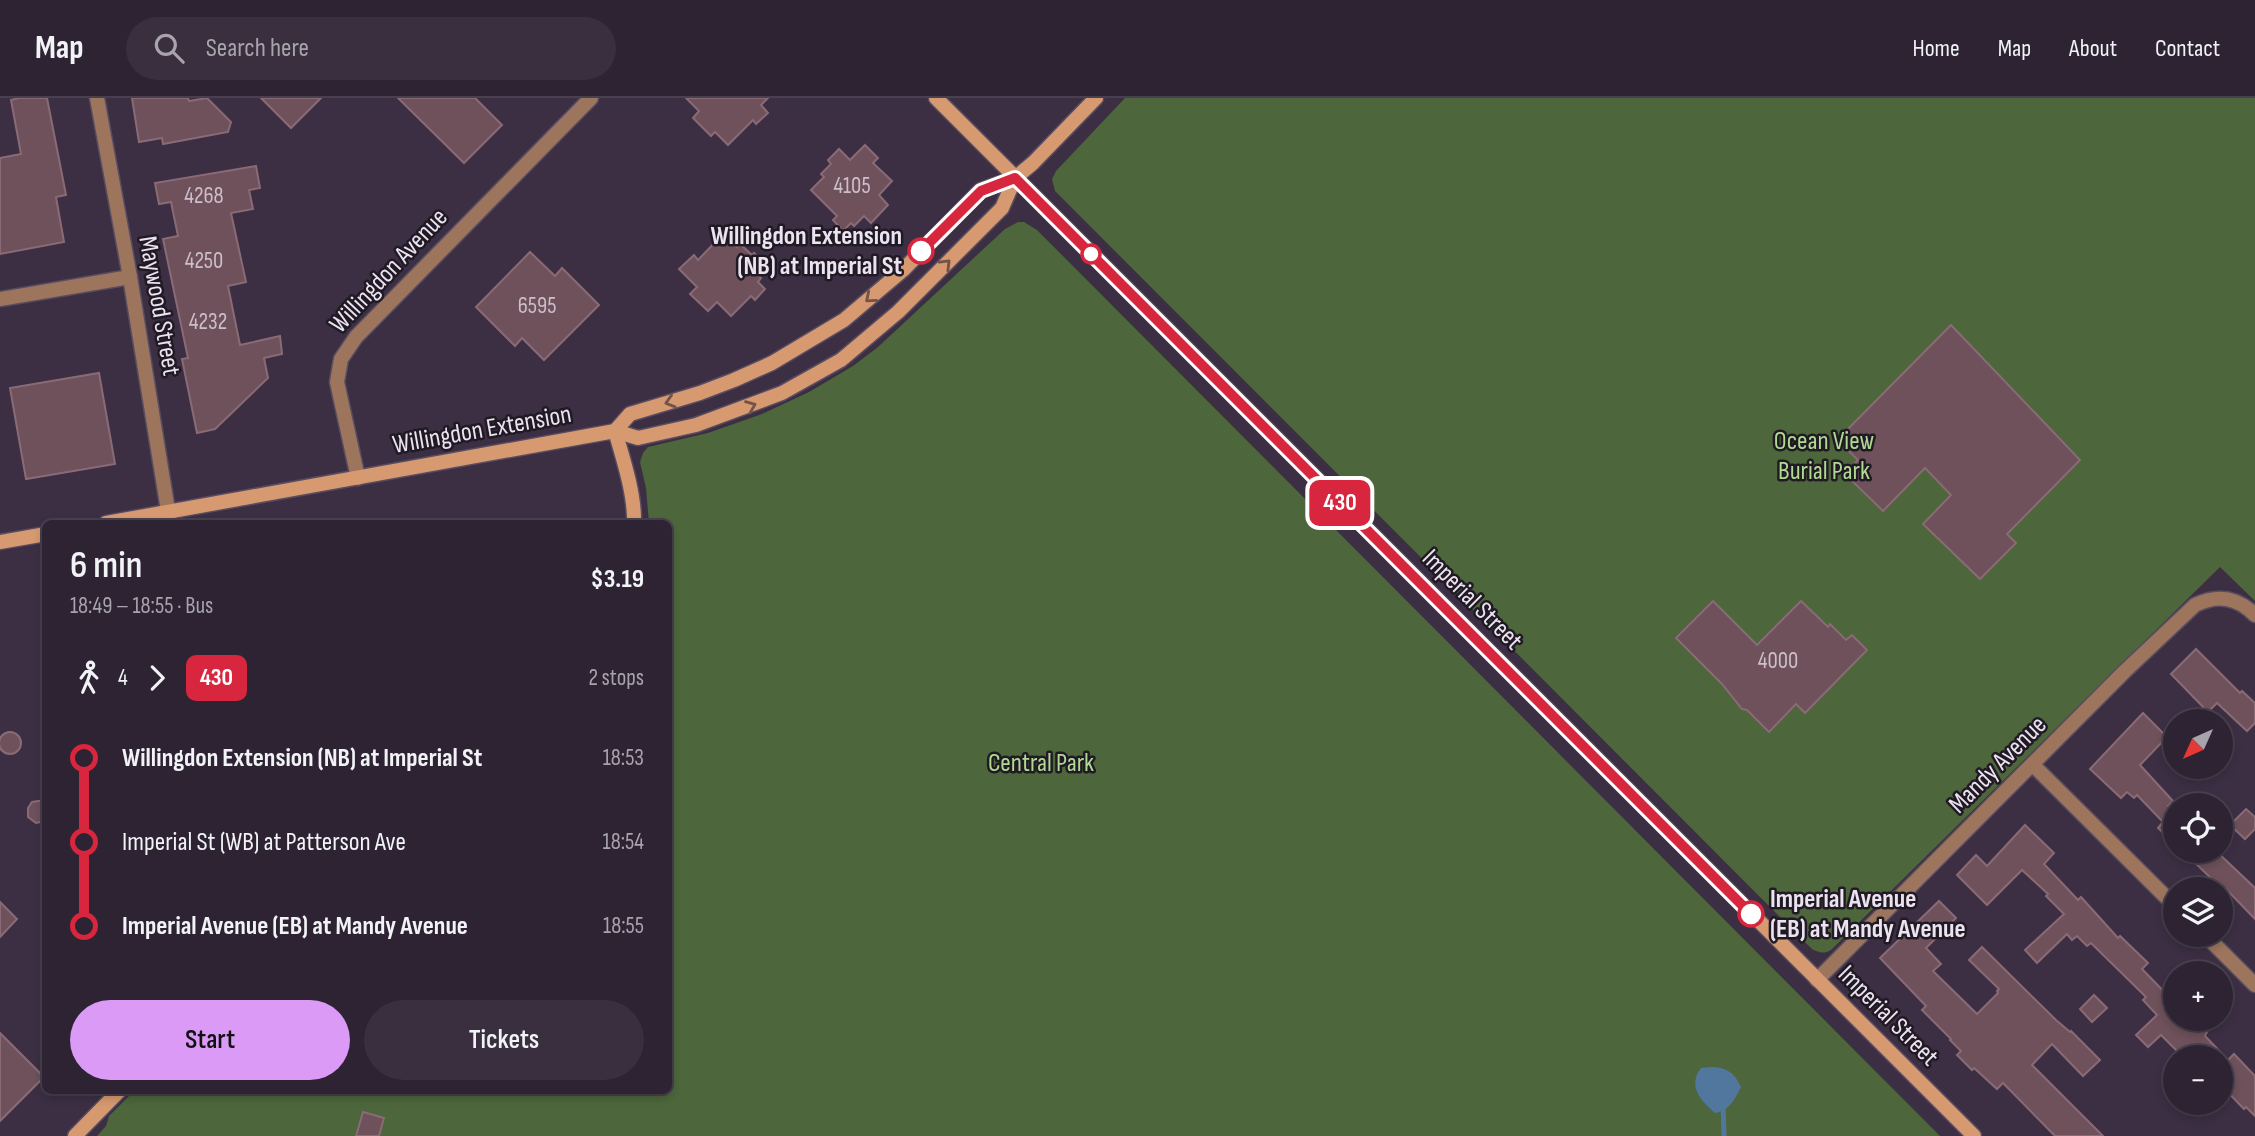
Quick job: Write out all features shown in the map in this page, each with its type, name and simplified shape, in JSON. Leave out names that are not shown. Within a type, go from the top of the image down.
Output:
[{"type":"main road","name":"Imperial Street","points":[[936,98],[1974,1136]]},
{"type":"main road","points":[[1015,178],[1096,98]]},
{"type":"main road","name":"Willingdon Extension","points":[[615,431],[630,414],[734,380],[772,363],[844,320],[903,270],[981,191],[1015,178]]},
{"type":"main road","name":"Willingdon Extension","points":[[358,478],[615,431],[638,439],[696,425],[782,393],[832,365],[862,344],[898,312],[1002,208],[1015,178]]},
{"type":"main road","points":[[615,431],[625,467],[634,520]]},
{"type":"main road","points":[[144,520],[169,518],[358,478]]},
{"type":"main road","points":[[0,542],[42,535]]},
{"type":"main road","points":[[75,1136],[116,1094]]},
{"type":"street","name":"Maywood Street","points":[[97,98],[130,277],[169,518]]},
{"type":"street","name":"Willingdon Avenue","points":[[358,478],[337,382],[341,359],[356,337],[591,98]]},
{"type":"street","points":[[0,299],[130,277]]},
{"type":"street","name":"Mandy Avenue","points":[[1817,980],[2195,605],[2208,599],[2235,600],[2255,615]]},
{"type":"street","points":[[2033,765],[2163,894]]},
{"type":"street","points":[[2217,947],[2255,985]]},
{"type":"green space","name":"Ocean View Burial Park","points":[[1125,98],[2255,98],[2255,601],[2220,567],[1831,950],[1819,952],[1812,949],[1055,191],[1052,179],[1056,171]]},
{"type":"green space","name":"Central Park","points":[[1024,222],[1037,230],[1940,1136],[97,1136],[106,1126],[109,1116],[131,1094],[672,1094],[672,520],[649,520],[640,462],[643,453],[648,447],[708,433],[762,414],[809,392],[853,366],[878,347],[1005,229]]},
{"type":"water","points":[[1712,1067],[1730,1072],[1741,1087],[1728,1107],[1715,1113],[1701,1098],[1695,1081],[1701,1068]]},
{"type":"building","points":[[47,98],[66,195],[56,197],[64,242],[0,254],[0,158],[21,154],[11,100]]},
{"type":"building","points":[[132,98],[188,98],[189,101],[207,98],[231,122],[228,132],[163,144],[162,138],[139,142]]},
{"type":"building","points":[[261,98],[321,98],[291,128]]},
{"type":"building","points":[[398,98],[475,98],[502,125],[464,163]]},
{"type":"building","points":[[686,98],[768,98],[761,105],[768,113],[756,124],[753,120],[728,145],[715,132],[711,136],[693,118],[699,111]]},
{"type":"building","points":[[865,145],[878,158],[873,163],[892,181],[879,195],[888,205],[871,223],[864,216],[854,226],[851,223],[843,231],[833,220],[837,216],[811,190],[824,177],[821,174],[831,164],[828,160],[839,149],[850,160]]},
{"type":"building","points":[[256,166],[260,188],[249,190],[253,209],[231,213],[246,282],[228,286],[240,345],[280,336],[282,354],[264,358],[268,378],[215,429],[197,433],[182,359],[188,358],[163,239],[178,236],[171,202],[159,204],[155,183]]},
{"type":"building","points":[[723,234],[737,247],[740,244],[752,255],[754,253],[766,265],[757,274],[761,278],[758,282],[765,289],[755,300],[751,296],[731,316],[717,302],[708,311],[690,294],[697,287],[679,269],[694,255],[698,260]]},
{"type":"building","points":[[530,252],[555,276],[562,268],[599,305],[544,360],[522,338],[515,346],[476,307]]},
{"type":"building","points":[[1951,325],[2080,460],[2007,534],[2016,543],[1980,579],[1923,524],[1951,495],[1925,468],[1883,511],[1845,474],[1858,460],[1837,440]]},
{"type":"building","points":[[99,373],[115,464],[26,479],[10,388]]},
{"type":"building","points":[[1713,601],[1757,645],[1801,601],[1828,627],[1830,624],[1846,640],[1852,635],[1867,650],[1805,713],[1796,704],[1769,732],[1747,710],[1742,709],[1722,684],[1676,638]]},
{"type":"building","points":[[2196,649],[2240,693],[2242,691],[2255,703],[2255,723],[2247,731],[2233,718],[2233,709],[2223,709],[2217,703],[2211,709],[2205,709],[2171,674]]},
{"type":"building","points":[[2143,713],[2163,733],[2163,741],[2140,765],[2166,793],[2163,793],[2163,822],[2137,795],[2134,798],[2127,792],[2121,798],[2090,769]]},
{"type":"building","points":[[10,732],[18,735],[21,743],[18,751],[10,754],[2,751],[-1,743],[2,735]]},
{"type":"building","points":[[42,801],[42,822],[36,823],[28,817],[28,808],[32,802]]},
{"type":"building","points":[[2246,809],[2255,817],[2255,829],[2245,839],[2233,828],[2233,822]]},
{"type":"building","points":[[2025,825],[2054,853],[2044,864],[2078,900],[2081,897],[2118,938],[2120,936],[2148,963],[2142,969],[2163,991],[2163,1031],[2208,1031],[2205,1036],[2214,1045],[2171,1045],[2161,1035],[2148,1047],[2136,1035],[2157,1015],[2143,1000],[2146,997],[2091,943],[2087,946],[2077,936],[2072,940],[2067,934],[2037,963],[2025,950],[2064,914],[2046,896],[2048,894],[2022,870],[1987,905],[1957,875],[1976,855],[1987,866]]},
{"type":"building","points":[[2195,863],[2229,863],[2255,888],[2255,919],[2233,896],[2233,877],[2210,877]]},
{"type":"building","points":[[1939,901],[1956,918],[1926,948],[1941,964],[1933,971],[1977,1014],[1999,989],[1969,960],[1982,947],[2056,1020],[2071,1031],[2100,1060],[2083,1076],[2052,1044],[2032,1065],[2103,1136],[2055,1136],[2003,1083],[1997,1089],[1974,1068],[1972,1070],[1957,1055],[1961,1051],[1951,1039],[1922,1010],[1926,1006],[1880,958]]},
{"type":"building","points":[[0,902],[17,919],[0,937]]},
{"type":"building","points":[[2094,995],[2107,1008],[2092,1022],[2080,1009]]},
{"type":"building","points":[[0,1033],[42,1075],[42,1079],[0,1121]]},
{"type":"building","points":[[2234,1054],[2255,1076],[2255,1116],[2246,1107],[2244,1109],[2233,1098]]},
{"type":"building","points":[[363,1112],[384,1118],[379,1136],[356,1136]]},
{"type":"waterway","points":[[1723,1104],[1724,1136]]},
{"type":"bus line","name":"430","points":[[921,251],[981,191],[1015,178],[1751,914]]},
{"type":"place","name":"Willingdon Extension (NB) at Imperial St","points":[[921,251]]},
{"type":"place","name":"Imperial Avenue (EB) at Mandy Avenue","points":[[1751,914]]}]
